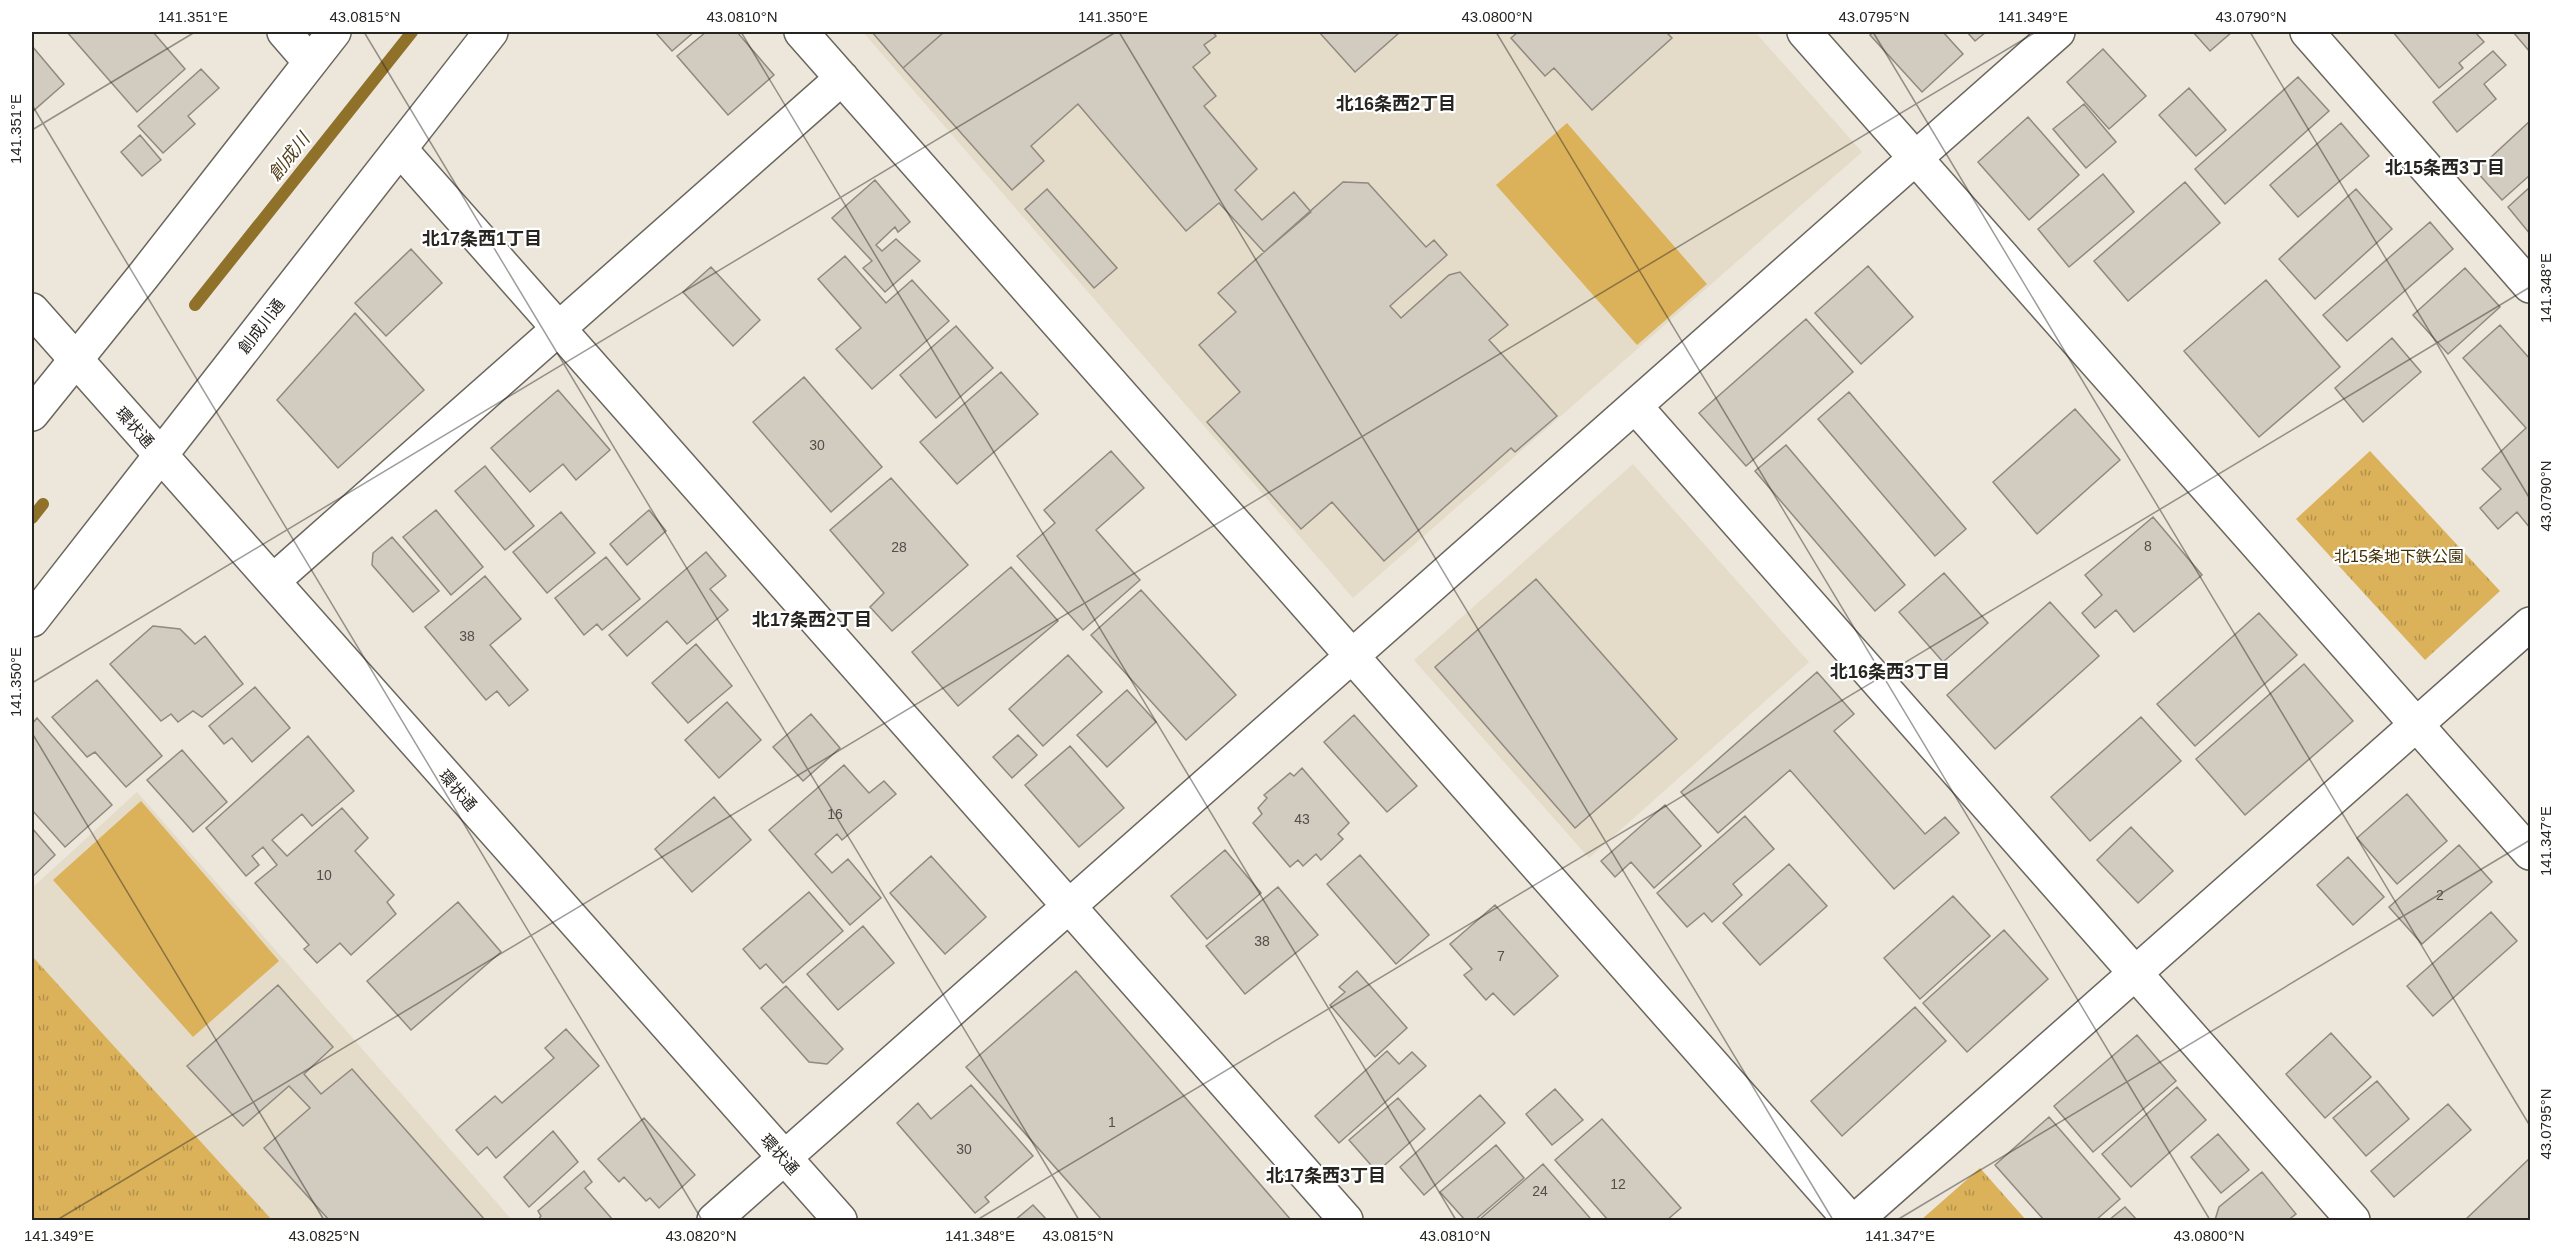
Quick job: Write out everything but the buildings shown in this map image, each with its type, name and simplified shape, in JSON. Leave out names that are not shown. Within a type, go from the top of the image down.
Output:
[{"type":"main road","points":[[284,32],[310,62]]},
{"type":"main road","points":[[32,414],[334,32]]},
{"type":"main road","name":"創成川通","points":[[32,620],[491,32]]},
{"type":"main road","points":[[801,32],[1850,1221]]},
{"type":"main road","points":[[1804,32],[2530,853]]},
{"type":"main road","points":[[714,1221],[2058,32]]},
{"type":"main road","points":[[2307,32],[2530,286]]},
{"type":"main road","points":[[273,581],[842,78]]},
{"type":"main road","points":[[400,148],[1346,1221]]},
{"type":"main road","name":"環状通","points":[[32,310],[840,1221]]},
{"type":"main road","points":[[1635,406],[2353,1221]]},
{"type":"main road","points":[[1856,1221],[2530,624]]},
{"type":"shaded area","points":[[863,32],[1755,32],[1862,152],[1353,598]]},
{"type":"shaded area","points":[[1633,464],[1809,662],[1589,858],[1414,660]]},
{"type":"shaded area","points":[[137,792],[512,1220],[32,1220],[32,888]]},
{"type":"green space","points":[[1567,123],[1707,284],[1637,345],[1496,185]]},
{"type":"green space","name":"北15条地下鉄公園","points":[[2370,451],[2500,591],[2425,660],[2296,519]]},
{"type":"green space","points":[[141,801],[279,961],[193,1037],[53,880]]},
{"type":"green space","points":[[32,956],[272,1220],[32,1220]]},
{"type":"green space","points":[[1980,1168],[2026,1220],[1921,1220]]},
{"type":"waterway","name":"創成川","points":[[195,305],[412,32]]},
{"type":"waterway","name":"創成川","points":[[32,518],[43,504]]},
{"type":"district","name":"北16条西2丁目","points":[[1396,104]]},
{"type":"district","name":"北15条西3丁目","points":[[2445,168]]},
{"type":"district","name":"北17条西1丁目","points":[[482,239]]},
{"type":"district","name":"北17条西2丁目","points":[[812,620]]},
{"type":"district","name":"北16条西3丁目","points":[[1890,672]]},
{"type":"district","name":"北17条西3丁目","points":[[1326,1176]]}]
